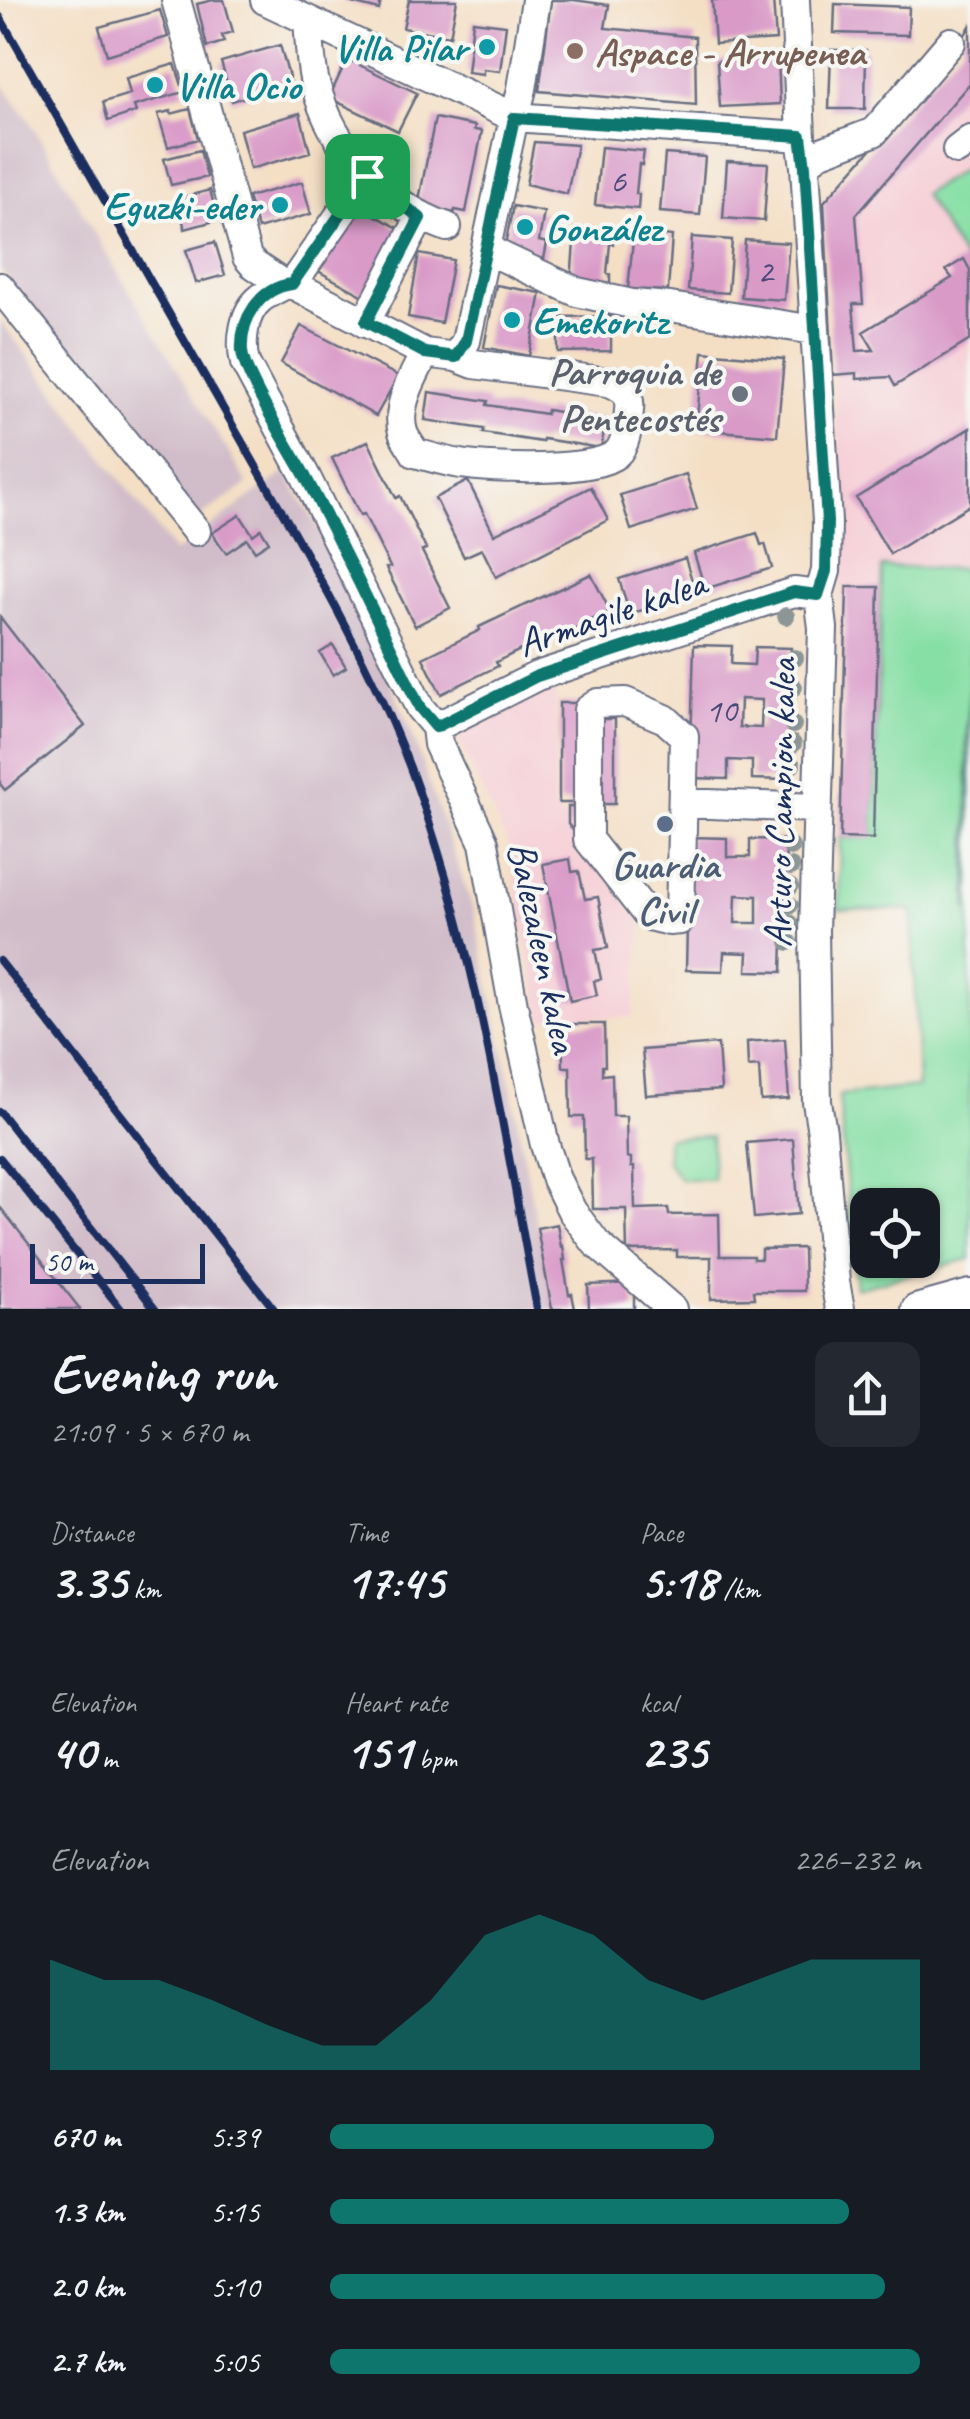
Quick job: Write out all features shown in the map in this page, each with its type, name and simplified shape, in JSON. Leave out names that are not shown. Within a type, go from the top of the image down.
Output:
[{"type":"street","points":[[176,0],[247,257],[253,264],[425,353],[619,386],[630,404],[623,447],[602,462],[571,466],[462,464],[415,454],[402,431],[402,408],[425,353]]},
{"type":"street","points":[[265,0],[514,118],[801,136]]},
{"type":"street","points":[[456,357],[466,341],[522,89],[536,0]]},
{"type":"street","name":"Arturo Campion kalea","points":[[795,0],[827,522],[826,571],[818,595],[823,628],[814,931],[817,1102],[840,1309]]},
{"type":"street","points":[[308,20],[315,82],[334,134],[358,175],[426,225],[366,322]]},
{"type":"street","points":[[805,167],[816,154],[874,132],[950,42]]},
{"type":"street","name":"Balezaleen kalea","points":[[358,175],[288,284],[258,300],[250,312],[242,352],[420,708],[436,727],[438,744],[484,844],[513,1005],[556,1179],[572,1212],[596,1243],[662,1306]]},
{"type":"street","points":[[486,249],[577,292],[632,304],[814,330]]},
{"type":"street","points":[[0,287],[196,531]]},
{"type":"street","name":"Armagile kalea","points":[[436,727],[537,676],[794,592],[818,595]]},
{"type":"street","points":[[626,702],[665,719],[684,736],[682,803],[680,920],[669,921],[648,916],[588,840],[588,710],[598,703],[626,702]]},
{"type":"street","points":[[682,803],[816,808]]},
{"type":"street","points":[[916,1309],[970,1294]]},
{"type":"shaded area","points":[[970,25],[970,909],[839,909],[841,497],[822,202],[963,45],[961,40]]},
{"type":"shaded area","points":[[0,81],[29,120],[248,484],[197,519],[0,269]]},
{"type":"shaded area","points":[[0,320],[175,552],[286,472],[353,590],[412,734],[474,912],[552,1309],[0,1309]]},
{"type":"shaded area","points":[[556,681],[554,806],[642,924],[633,1017],[541,1019],[507,842],[456,736],[456,729]]},
{"type":"green space","points":[[970,165],[970,270],[923,194]]},
{"type":"green space","points":[[882,567],[965,569],[964,614],[970,615],[970,1259],[940,1267],[940,1188],[850,1188],[850,1220],[839,1095],[918,1087],[912,910],[839,909],[840,838],[873,838]]},
{"type":"green space","points":[[970,686],[970,909],[967,909],[966,742]]},
{"type":"green space","points":[[711,1136],[713,1179],[680,1179],[667,1161],[667,1138]]},
{"type":"green space","points":[[855,1278],[895,1278],[856,1288]]},
{"type":"building","points":[[224,0],[233,32],[222,35],[224,42],[207,47],[197,4]]},
{"type":"building","points":[[340,0],[381,0],[379,10]]},
{"type":"building","points":[[409,0],[457,0],[450,36],[403,28]]},
{"type":"building","points":[[551,0],[609,5],[605,28],[695,37],[696,105],[539,91]]},
{"type":"building","points":[[712,0],[773,0],[776,40],[715,44]]},
{"type":"building","points":[[835,4],[909,7],[908,35],[834,33]]},
{"type":"building","points":[[160,10],[168,37],[107,55],[99,27]]},
{"type":"building","name":"Villa Pilar","points":[[473,21],[506,25],[500,71],[467,72]]},
{"type":"building","points":[[970,26],[970,83],[856,215],[863,304],[853,304],[857,351],[874,350],[863,332],[952,278],[946,270],[964,259],[970,270],[970,340],[895,386],[890,377],[857,379],[857,373],[833,375],[824,202],[964,45],[962,40]]},
{"type":"building","points":[[280,45],[291,84],[232,101],[221,62]]},
{"type":"building","points":[[831,50],[866,50],[865,109],[829,109]]},
{"type":"building","points":[[778,57],[780,104],[720,107],[717,61]]},
{"type":"building","points":[[347,59],[417,93],[398,131],[329,98]]},
{"type":"building","name":"Villa Ocio","points":[[175,64],[184,92],[134,106],[136,112],[108,121],[103,102],[130,94],[126,78]]},
{"type":"building","points":[[190,109],[198,139],[168,147],[158,114]]},
{"type":"building","points":[[300,113],[310,152],[250,169],[240,130]]},
{"type":"building","points":[[435,118],[482,131],[466,212],[418,205]]},
{"type":"building","points":[[534,142],[577,145],[567,194],[526,184]]},
{"type":"building","points":[[601,147],[644,151],[642,165],[639,164],[638,209],[595,205]]},
{"type":"building","points":[[200,150],[207,177],[171,185],[164,159]]},
{"type":"building","points":[[665,154],[705,157],[700,215],[660,212]]},
{"type":"building","points":[[727,161],[768,163],[764,221],[723,218]]},
{"type":"building","name":"Eguzki-eder","points":[[302,182],[311,214],[258,229],[248,197]]},
{"type":"building","points":[[210,190],[218,220],[185,229],[177,199]]},
{"type":"building","points":[[354,204],[400,229],[364,296],[318,271]]},
{"type":"building","name":"González","points":[[513,206],[544,212],[539,241],[547,243],[544,259],[504,251]]},
{"type":"building","points":[[575,229],[614,234],[607,273],[610,285],[571,282]]},
{"type":"building","points":[[634,231],[672,236],[668,291],[628,289]]},
{"type":"building","points":[[692,237],[732,240],[728,293],[688,290]]},
{"type":"building","points":[[745,240],[789,243],[784,300],[741,297]]},
{"type":"building","points":[[215,242],[225,275],[196,283],[186,250]]},
{"type":"building","points":[[419,254],[453,260],[441,323],[408,317]]},
{"type":"building","name":"Emekoritz","points":[[496,285],[541,293],[529,356],[484,347]]},
{"type":"building","points":[[611,316],[611,351],[558,352],[558,317]]},
{"type":"building","points":[[301,326],[398,376],[376,416],[281,363]]},
{"type":"building","name":"Parroquia de Pentecostés","points":[[703,352],[784,359],[777,436],[696,429]]},
{"type":"building","points":[[429,392],[488,401],[487,405],[606,420],[601,448],[483,433],[484,429],[425,420]]},
{"type":"building","points":[[970,428],[970,505],[890,554],[856,498]]},
{"type":"building","points":[[368,441],[396,498],[400,496],[450,608],[415,626],[364,514],[360,515],[332,458]]},
{"type":"building","points":[[686,474],[697,509],[631,530],[620,495]]},
{"type":"building","points":[[468,481],[494,534],[591,487],[608,520],[496,577],[482,549],[464,557],[435,498]]},
{"type":"building","points":[[240,515],[253,535],[261,529],[269,542],[255,551],[247,539],[226,553],[212,533]]},
{"type":"building","points":[[757,533],[761,545],[765,544],[772,568],[705,589],[694,553]]},
{"type":"building","points":[[685,558],[696,593],[630,614],[619,579]]},
{"type":"building","points":[[591,574],[610,611],[496,662],[498,666],[441,694],[423,658]]},
{"type":"building","points":[[847,587],[879,587],[873,839],[840,838]]},
{"type":"building","points":[[0,617],[85,726],[5,790],[0,784]]},
{"type":"building","points":[[333,645],[346,667],[333,675],[320,653]]},
{"type":"building","points":[[694,645],[732,646],[731,664],[754,665],[755,647],[791,648],[787,780],[752,779],[752,761],[728,760],[728,779],[690,778]],"holes":[[[740,699],[762,700],[761,728],[739,727]]]},
{"type":"building","points":[[559,703],[579,703],[579,803],[559,803]]},
{"type":"building","points":[[593,719],[615,719],[615,804],[593,804]]},
{"type":"building","points":[[568,807],[583,807],[578,837],[568,824]]},
{"type":"building","points":[[689,837],[727,838],[727,857],[750,857],[750,839],[786,840],[782,972],[747,971],[748,953],[724,952],[723,971],[686,970]],"holes":[[[736,895],[757,896],[757,923],[735,923]]]},
{"type":"building","points":[[570,859],[572,872],[579,871],[585,899],[598,897],[608,948],[595,950],[601,979],[594,981],[597,995],[570,1001],[543,864]]},
{"type":"building","points":[[562,1024],[604,1024],[602,1075],[612,1074],[613,1116],[626,1116],[627,1157],[634,1167],[635,1209],[668,1208],[669,1215],[719,1214],[720,1256],[761,1259],[761,1249],[803,1248],[804,1291],[753,1291],[754,1298],[711,1299],[711,1257],[677,1257],[677,1250],[627,1251],[626,1209],[593,1209],[592,1159],[585,1159],[584,1117],[571,1117],[570,1067],[563,1067]]},
{"type":"building","points":[[785,1039],[789,1099],[761,1101],[759,1066],[748,1067],[747,1042]]},
{"type":"building","points":[[718,1044],[721,1090],[646,1095],[642,1050]]},
{"type":"building","points":[[793,1139],[799,1214],[754,1218],[747,1143]]},
{"type":"building","points":[[0,1207],[80,1309],[0,1309]]},
{"type":"building","points":[[557,1224],[575,1309],[552,1309],[537,1228]]},
{"type":"building","points":[[634,1283],[634,1309],[589,1309],[588,1285]]},
{"type":"railway","points":[[0,17],[308,556],[394,728],[434,838],[471,971],[537,1309]]},
{"type":"railway","points":[[0,961],[274,1309]]},
{"type":"railway","points":[[0,1112],[155,1309]]},
{"type":"railway","points":[[0,1158],[121,1309]]},
{"type":"place","name":"Villa Pilar","points":[[487,47]]},
{"type":"place","name":"Aspace - Arrupenea","points":[[575,51]]},
{"type":"place","name":"Villa Ocio","points":[[155,85]]},
{"type":"place","name":"Eguzki-eder","points":[[280,205]]},
{"type":"place","name":"González","points":[[525,227]]},
{"type":"place","name":"Emekoritz","points":[[512,320]]},
{"type":"place","name":"Parroquia de Pentecostés","points":[[740,394]]},
{"type":"place","name":"Guardia Civil","points":[[665,824]]},
{"type":"route","points":[[514,118],[801,136],[827,522],[826,571],[818,595],[794,592],[537,676],[436,727],[420,708],[306,478],[252,379],[242,352],[244,330],[258,300],[292,284],[367,176],[420,218],[366,322],[425,353],[456,357],[466,341],[514,118]]}]
